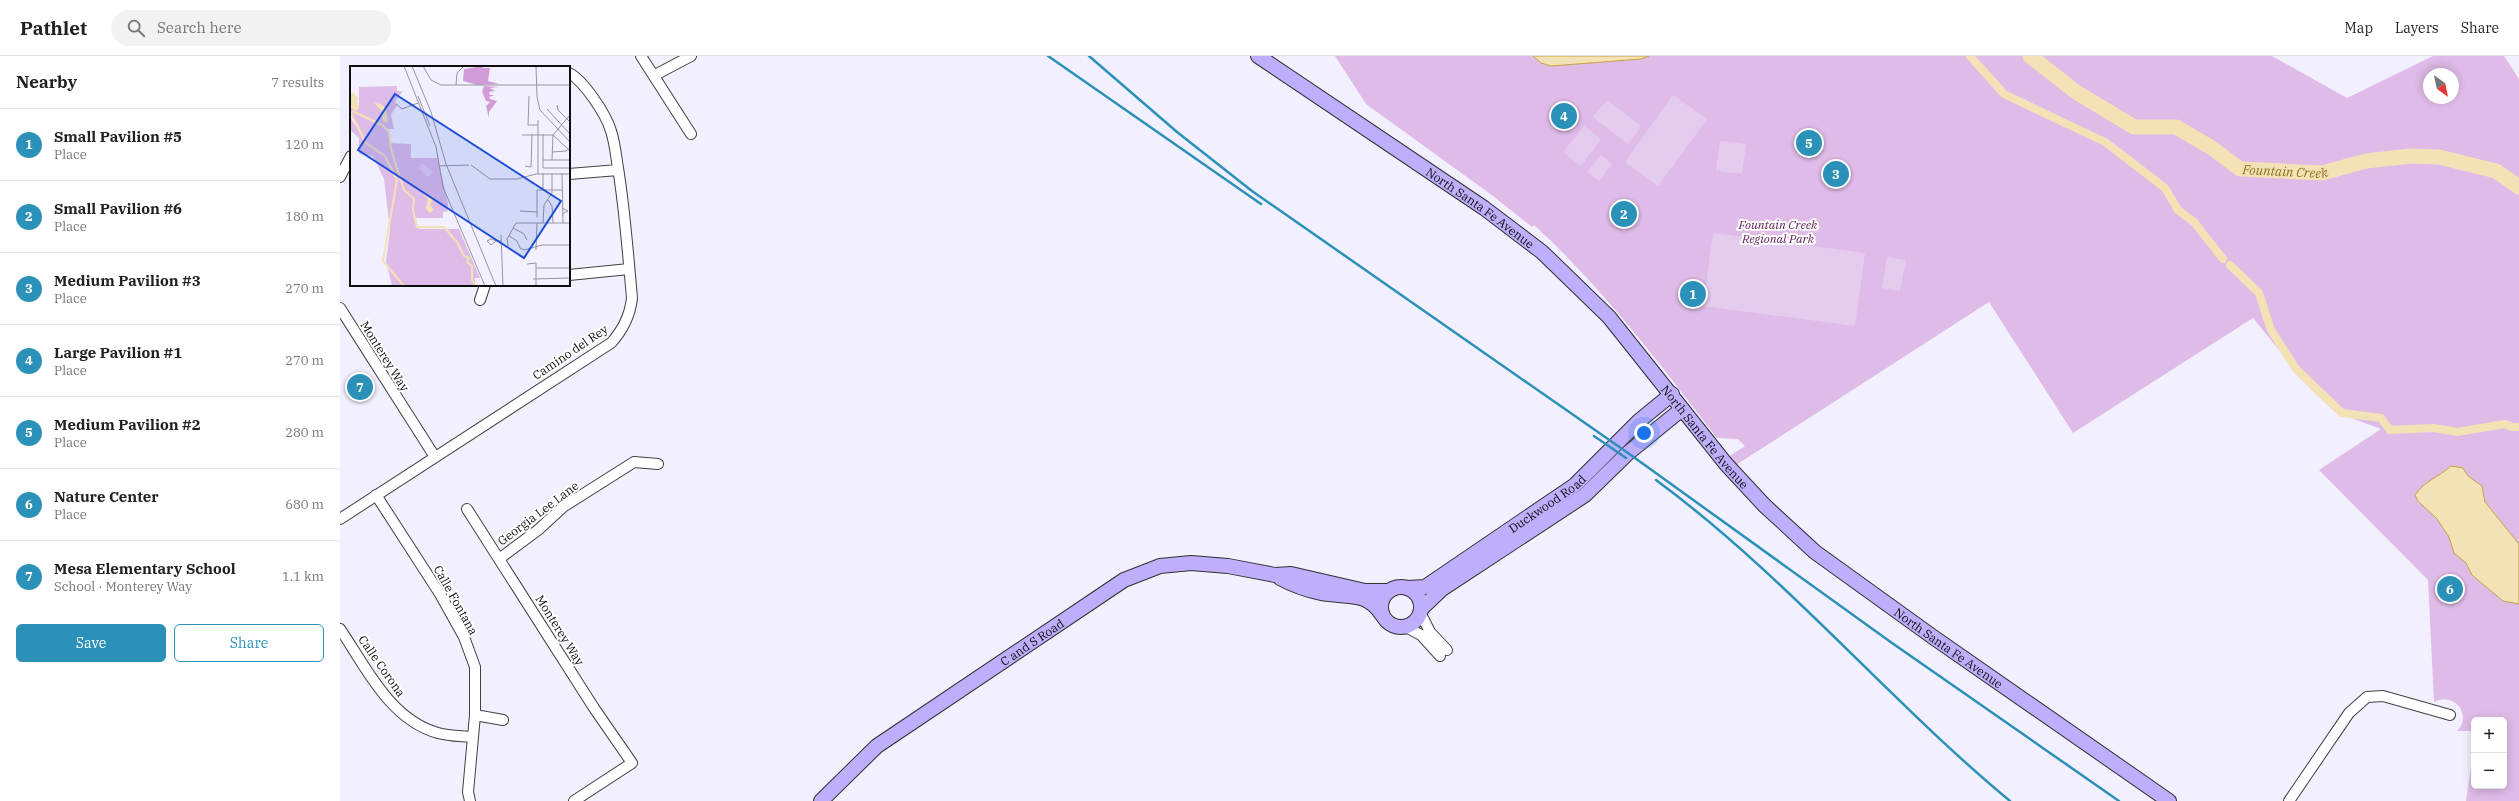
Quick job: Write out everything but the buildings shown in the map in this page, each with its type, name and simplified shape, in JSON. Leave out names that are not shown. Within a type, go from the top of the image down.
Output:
[{"type":"main road","name":"North Santa Fe Avenue","points":[[1258,56],[1484,208],[1542,252],[1609,317],[1672,394],[1682,409],[1726,464],[1764,505],[1815,552],[1933,637],[2169,801]]},
{"type":"main road","name":"Duckwood Road","points":[[1407,588],[1425,587],[1575,485],[1639,421],[1672,394]]},
{"type":"main road","name":"Duckwood Road","points":[[1421,610],[1442,589],[1585,495],[1628,453],[1682,409]]},
{"type":"main road","name":"C and S Road","points":[[821,801],[877,746],[1124,580],[1160,566],[1191,563],[1228,566],[1274,575],[1291,574],[1365,591],[1389,591]]},
{"type":"main road","name":"C and S Road","points":[[1274,575],[1290,584],[1320,593],[1363,597],[1377,606],[1382,615]]},
{"type":"main road","points":[[1394,588],[1407,588],[1418,596],[1421,610],[1416,621],[1406,627],[1391,625],[1382,615],[1382,602],[1389,591],[1394,588]]},
{"type":"street","points":[[641,56],[691,134]]},
{"type":"street","points":[[655,76],[691,56]]},
{"type":"street","name":"Camino del Rey","points":[[340,519],[611,343],[621,332],[631,309],[625,216],[612,131],[604,116],[576,76],[570,73]]},
{"type":"street","points":[[340,177],[350,158]]},
{"type":"street","points":[[570,174],[618,170]]},
{"type":"street","points":[[570,274],[629,270]]},
{"type":"street","points":[[480,300],[485,286]]},
{"type":"street","name":"Monterey Way","points":[[340,308],[435,457]]},
{"type":"street","name":"Georgia Lee Lane","points":[[499,558],[538,530],[563,507],[634,462],[658,464]]},
{"type":"street","name":"Calle Fontana","points":[[376,495],[440,594],[464,637],[475,667],[475,715],[471,737],[468,792],[470,801]]},
{"type":"street","name":"Monterey Way","points":[[467,508],[594,708],[632,763],[576,800]]},
{"type":"street","points":[[1406,627],[1421,635],[1443,653],[1430,632],[1421,610]]},
{"type":"street","name":"Calle Corona","points":[[340,629],[391,703],[410,721],[438,734],[471,737]]},
{"type":"street","points":[[2289,801],[2349,713],[2367,698],[2383,696],[2450,715]]},
{"type":"street","points":[[475,715],[503,720]]},
{"type":"green space","name":"Fountain Creek Regional Park","points":[[1335,56],[2272,56],[2347,98],[2433,56],[2504,56],[2519,79],[2519,801],[2466,801],[2471,767],[2471,789],[2507,789],[2507,717],[2471,717],[2471,731],[2457,731],[2463,718],[2459,706],[2448,700],[2441,699],[2434,702],[2428,580],[2319,470],[2381,429],[2335,412],[2310,388],[2253,318],[2073,433],[1989,302],[1736,465],[1728,457],[1745,446],[1738,439],[1717,438],[1630,327],[1584,275],[1534,225],[1532,227],[1493,196],[1366,104]]},
{"type":"shaded area","points":[[1533,56],[1649,56],[1641,59],[1551,66],[1541,63]]},
{"type":"shaded area","points":[[1673,95],[1707,119],[1658,186],[1625,162]]},
{"type":"shaded area","points":[[1607,100],[1641,126],[1628,144],[1593,117]]},
{"type":"shaded area","points":[[1584,126],[1601,139],[1581,166],[1563,152]]},
{"type":"shaded area","points":[[1720,141],[1746,144],[1742,174],[1716,171]]},
{"type":"shaded area","points":[[1601,155],[1612,164],[1599,181],[1587,172]]},
{"type":"shaded area","points":[[1713,233],[1865,253],[1855,326],[1703,306]]},
{"type":"shaded area","points":[[1887,257],[1906,260],[1900,291],[1882,288]]},
{"type":"shaded area","points":[[2451,466],[2463,468],[2468,476],[2482,486],[2485,502],[2519,544],[2519,604],[2503,601],[2472,575],[2466,563],[2454,553],[2449,537],[2437,519],[2418,501],[2415,495],[2428,482]]},
{"type":"waterway","points":[[1970,56],[2004,94],[2105,142],[2165,188],[2178,210],[2194,222],[2223,259]]},
{"type":"waterway","name":"Fountain Creek","points":[[2030,56],[2076,92],[2134,127],[2176,127],[2212,148],[2240,169],[2322,173],[2366,161],[2411,156],[2439,157],[2496,171],[2519,187]]},
{"type":"waterway","points":[[2230,265],[2259,293],[2271,330],[2296,369],[2342,413],[2381,418],[2390,430],[2433,428],[2453,431]]},
{"type":"waterway","points":[[2457,432],[2505,424],[2512,427],[2519,427]]},
{"type":"railway","points":[[1048,56],[1261,204]]},
{"type":"railway","points":[[1089,56],[1177,132],[1252,191],[1628,453],[1892,643],[2119,801]]},
{"type":"railway","points":[[1594,436],[1626,458]]},
{"type":"railway","points":[[1656,480],[1749,556],[1921,722],[2010,801]]},
{"type":"place","name":"Large Pavilion #1","points":[[1564,116]]},
{"type":"place","name":"Medium Pavilion #2","points":[[1809,143]]},
{"type":"place","name":"Medium Pavilion #3","points":[[1836,174]]},
{"type":"place","name":"Small Pavilion #6","points":[[1624,214]]},
{"type":"place","name":"Small Pavilion #5","points":[[1693,294]]},
{"type":"place","name":"Mesa Elementary School","points":[[360,387]]},
{"type":"place","name":"Nature Center","points":[[2450,589]]}]
